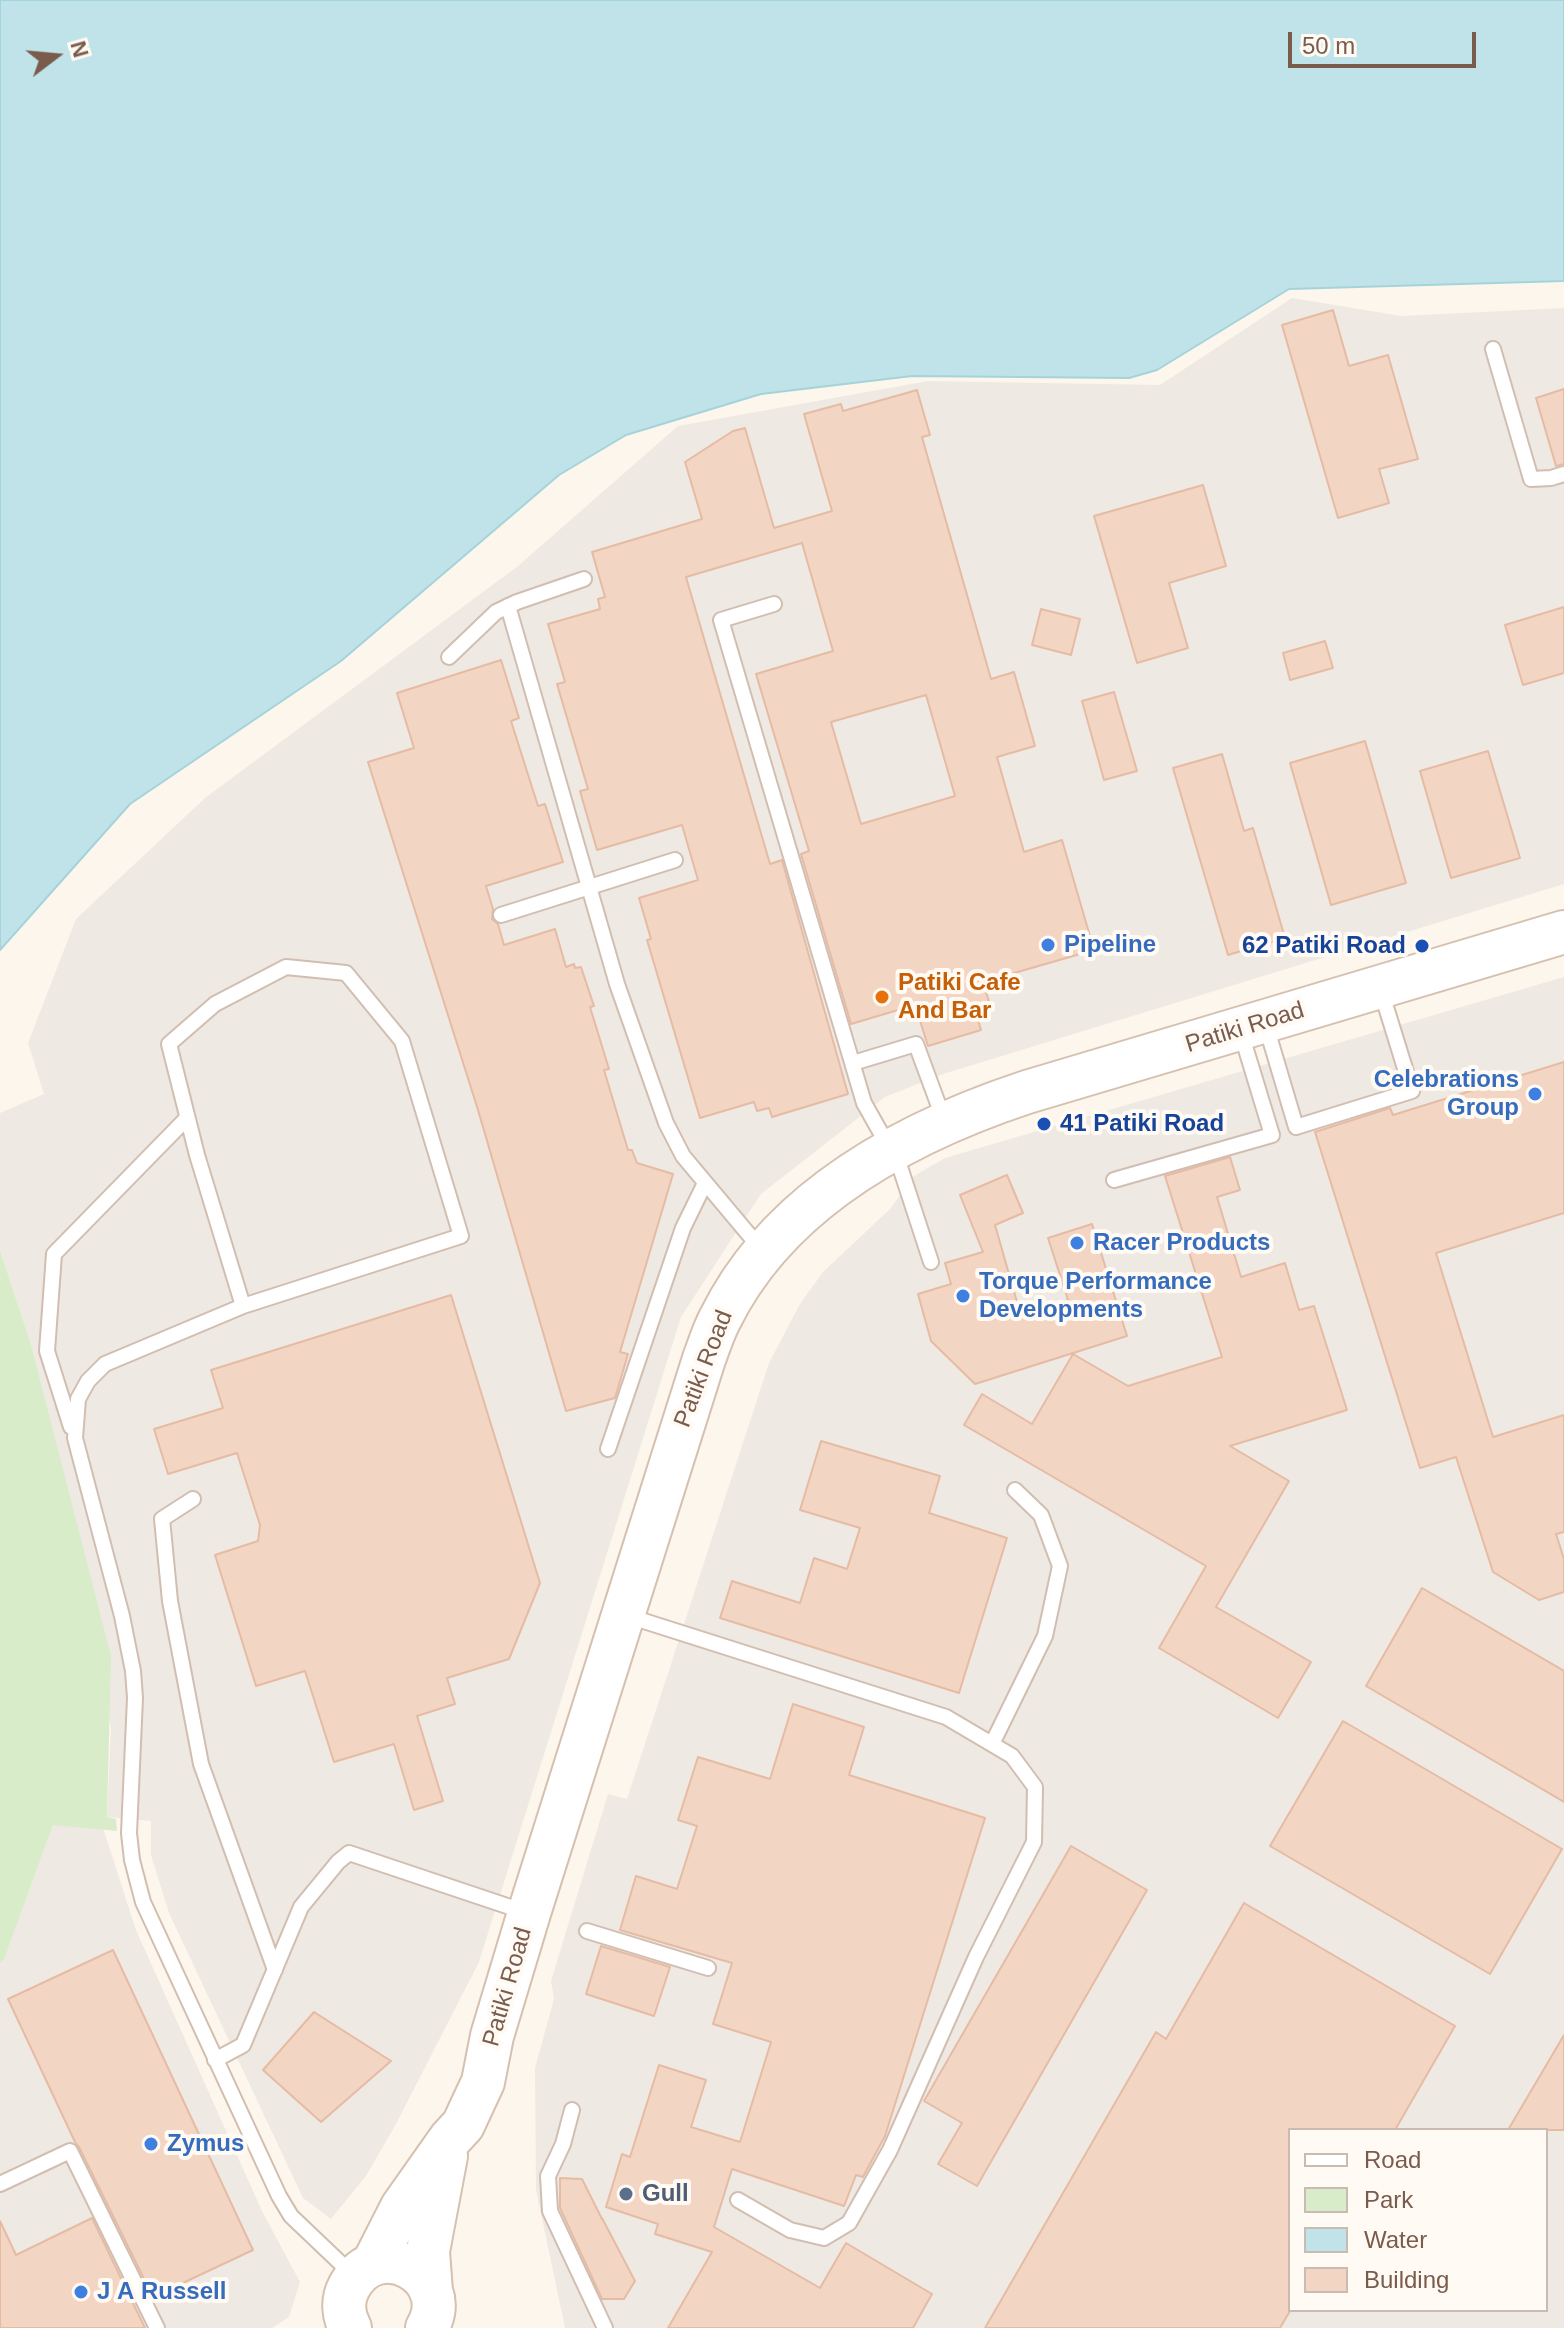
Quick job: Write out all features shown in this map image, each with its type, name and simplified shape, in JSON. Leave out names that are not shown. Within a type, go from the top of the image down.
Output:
[{"type":"main road","name":"Patiki Road","points":[[348,2327],[344,2304],[402,2207],[463,2125],[483,2082],[492,2036],[529,1913],[681,1430],[719,1320],[764,1252],[830,1189],[888,1150],[945,1122],[1027,1092],[1564,932]]},
{"type":"main road","name":"Patiki Road","points":[[436,2314],[428,2251],[450,2139]]},
{"type":"main road","points":[[364,2270],[387,2261],[414,2269],[425,2280],[436,2314]]},
{"type":"lane","points":[[1493,349],[1531,479],[1564,474]]},
{"type":"lane","points":[[449,657],[496,612],[584,579]]},
{"type":"lane","points":[[774,604],[721,620],[864,1103],[900,1167],[931,1262]]},
{"type":"lane","points":[[508,606],[617,984],[666,1123],[683,1156],[764,1252]]},
{"type":"lane","points":[[501,915],[675,860]]},
{"type":"lane","points":[[75,1438],[78,1399],[88,1381],[105,1364],[243,1306],[461,1236],[402,1041],[346,973],[286,967],[215,1004],[169,1044],[187,1118],[243,1306]]},
{"type":"lane","points":[[1252,1026],[1296,1127],[1412,1091],[1380,987]]},
{"type":"lane","points":[[1114,1180],[1272,1135],[1252,1026]]},
{"type":"lane","points":[[853,1063],[916,1044],[929,1086],[945,1122]]},
{"type":"lane","points":[[187,1118],[54,1254],[47,1351],[75,1438],[122,1616],[133,1671],[135,1698],[129,1833],[132,1860],[150,1921],[291,2216],[364,2270]]},
{"type":"lane","points":[[608,1449],[683,1228],[705,1183]]},
{"type":"lane","points":[[992,1744],[1045,1636],[1060,1566],[1041,1515],[1015,1490]]},
{"type":"lane","points":[[193,1499],[162,1519],[170,1601],[201,1764],[275,1970]]},
{"type":"lane","points":[[624,1615],[946,1717],[1012,1756],[1035,1787],[1034,1842],[976,1957],[890,2150],[849,2223],[824,2238],[790,2230],[738,2200]]},
{"type":"lane","points":[[215,2060],[243,2045],[301,1907],[349,1853],[529,1913]]},
{"type":"lane","points":[[587,1931],[708,1968]]},
{"type":"lane","points":[[572,2110],[563,2144],[548,2176],[550,2211],[605,2328]]},
{"type":"lane","points":[[0,2184],[70,2151],[157,2328]]},
{"type":"shaded area","points":[[1292,298],[1401,316],[1564,308],[1564,884],[943,1074],[885,1097],[761,1194],[681,1317],[479,1962],[396,2124],[366,2176],[331,2219],[303,2198],[169,1913],[151,1855],[151,1821],[107,1817],[111,1728],[30,1341],[0,1250],[0,1113],[44,1094],[28,1043],[76,919],[205,798],[518,566],[678,426],[928,381],[1160,385]]},
{"type":"shaded area","points":[[1564,977],[1564,2328],[565,2328],[536,2190],[535,2068],[554,1999],[551,1981],[608,1794],[627,1799],[769,1363],[800,1304],[823,1272],[890,1209],[914,1176],[945,1158]]},
{"type":"shaded area","points":[[53,1824],[103,1828],[136,1930],[262,2211],[300,2282],[289,2317],[272,2328],[0,2328],[0,1962],[4,1960]]},
{"type":"green space","points":[[0,1250],[30,1341],[111,1656],[107,1817],[116,1819],[117,1831],[53,1825],[4,1960],[0,1962]]},
{"type":"water","points":[[0,0],[1564,0],[1564,281],[1289,289],[1157,370],[1129,378],[912,376],[761,394],[626,435],[559,475],[341,661],[130,804],[0,950]]},
{"type":"building","points":[[1333,310],[1349,366],[1388,355],[1418,459],[1379,469],[1389,503],[1338,518],[1282,325]]},
{"type":"building","points":[[1564,389],[1564,464],[1556,466],[1536,398]]},
{"type":"building","points":[[917,390],[930,435],[922,437],[991,679],[1014,672],[1035,746],[997,757],[1024,852],[1062,840],[1094,950],[983,982],[990,1005],[975,1010],[981,1030],[928,1046],[915,1005],[851,1024],[801,854],[809,851],[756,674],[833,651],[802,543],[686,577],[770,864],[782,860],[848,1094],[772,1117],[769,1108],[757,1111],[754,1102],[700,1118],[647,940],[651,939],[639,898],[698,880],[682,825],[597,850],[580,791],[588,789],[557,684],[565,682],[548,624],[600,609],[598,599],[605,597],[592,552],[702,519],[685,462],[733,431],[745,428],[774,528],[832,511],[804,414],[841,404],[843,411]],"holes":[[[926,695],[955,796],[861,824],[831,722]]]},
{"type":"building","points":[[1203,485],[1226,566],[1169,583],[1188,648],[1137,663],[1094,516]]},
{"type":"building","points":[[1564,607],[1564,673],[1523,685],[1505,625]]},
{"type":"building","points":[[1041,609],[1080,619],[1071,655],[1032,645]]},
{"type":"building","points":[[1325,641],[1333,668],[1290,680],[1283,653]]},
{"type":"building","points":[[501,660],[519,718],[511,721],[538,806],[545,804],[563,862],[486,886],[493,909],[492,919],[498,924],[504,945],[555,929],[566,967],[574,964],[575,968],[581,967],[594,1006],[590,1007],[609,1069],[604,1070],[628,1150],[632,1150],[637,1163],[673,1174],[620,1352],[628,1354],[615,1398],[566,1411],[478,1110],[368,762],[414,748],[397,693]]},
{"type":"building","points":[[1114,692],[1137,771],[1104,780],[1082,701]]},
{"type":"building","points":[[1365,741],[1406,883],[1331,905],[1290,763]]},
{"type":"building","points":[[1488,751],[1520,858],[1451,878],[1420,771]]},
{"type":"building","points":[[1222,754],[1244,831],[1253,828],[1285,938],[1228,955],[1173,768]]},
{"type":"building","points":[[1564,1062],[1564,1213],[1436,1253],[1493,1437],[1564,1415],[1564,1532],[1556,1534],[1564,1559],[1564,1592],[1539,1600],[1493,1572],[1456,1457],[1420,1468],[1315,1132],[1390,1108],[1393,1115]]},
{"type":"building","points":[[1230,1157],[1240,1190],[1217,1197],[1241,1277],[1285,1263],[1299,1310],[1314,1306],[1347,1410],[1230,1446],[1289,1481],[1216,1607],[1311,1662],[1278,1718],[1159,1648],[1206,1566],[964,1425],[982,1394],[1032,1424],[1073,1354],[1128,1386],[1222,1357],[1165,1176]]},
{"type":"building","points":[[1007,1175],[1023,1213],[995,1225],[1021,1316],[1068,1300],[1048,1238],[1092,1224],[1127,1336],[975,1384],[931,1341],[918,1294],[951,1284],[945,1263],[983,1252],[960,1195]]},
{"type":"building","points":[[451,1295],[540,1583],[509,1659],[447,1678],[455,1704],[417,1716],[443,1801],[414,1810],[394,1744],[334,1762],[305,1671],[256,1686],[215,1555],[258,1541],[260,1525],[237,1453],[168,1474],[154,1429],[223,1408],[211,1370]]},
{"type":"building","points":[[821,1441],[940,1476],[929,1513],[1007,1538],[959,1693],[720,1618],[732,1581],[800,1603],[814,1558],[847,1569],[860,1528],[800,1510]]},
{"type":"building","points":[[1422,1588],[1564,1671],[1564,1802],[1366,1686]]},
{"type":"building","points":[[793,1704],[864,1727],[849,1775],[985,1818],[885,2136],[863,2177],[856,2175],[844,2206],[732,2169],[714,2227],[820,2288],[846,2243],[932,2294],[913,2328],[668,2328],[712,2252],[655,2234],[658,2224],[606,2207],[622,2154],[630,2157],[659,2065],[706,2080],[691,2127],[740,2142],[771,2042],[713,2024],[732,1963],[620,1930],[636,1876],[677,1889],[697,1826],[678,1820],[698,1757],[770,1779]]},
{"type":"building","points":[[1343,1721],[1562,1849],[1490,1974],[1270,1846]]},
{"type":"building","points":[[1071,1846],[1147,1890],[977,2186],[938,2164],[962,2123],[924,2101]]},
{"type":"building","points":[[1244,1903],[1455,2026],[1396,2128],[1288,2128],[1289,2312],[1280,2328],[985,2328],[1156,2032],[1166,2039]]},
{"type":"building","points":[[601,1946],[670,1967],[654,2016],[586,1994]]},
{"type":"building","points":[[113,1950],[253,2250],[153,2297],[8,1999]]},
{"type":"building","points":[[314,2012],[391,2061],[321,2122],[263,2070]]},
{"type":"building","points":[[1564,2035],[1564,2130],[1509,2128]]},
{"type":"building","points":[[560,2178],[582,2179],[635,2281],[624,2299],[602,2299],[560,2208]]},
{"type":"building","name":"J A Russell","points":[[92,2218],[145,2328],[0,2328],[0,2221],[16,2255]]},
{"type":"place","name":"Pipeline","points":[[1048,945]]},
{"type":"place","name":"62 Patiki Road","points":[[1422,946]]},
{"type":"place","name":"Patiki Cafe And Bar","points":[[882,997]]},
{"type":"place","name":"Celebrations Group","points":[[1535,1094]]},
{"type":"place","name":"41 Patiki Road","points":[[1044,1124]]},
{"type":"place","name":"Racer Products","points":[[1077,1243]]},
{"type":"place","name":"Torque Performance Developments","points":[[963,1296]]},
{"type":"place","name":"Zymus","points":[[151,2144]]},
{"type":"place","name":"Gull","points":[[626,2194]]},
{"type":"place","name":"J A Russell","points":[[81,2292]]}]
